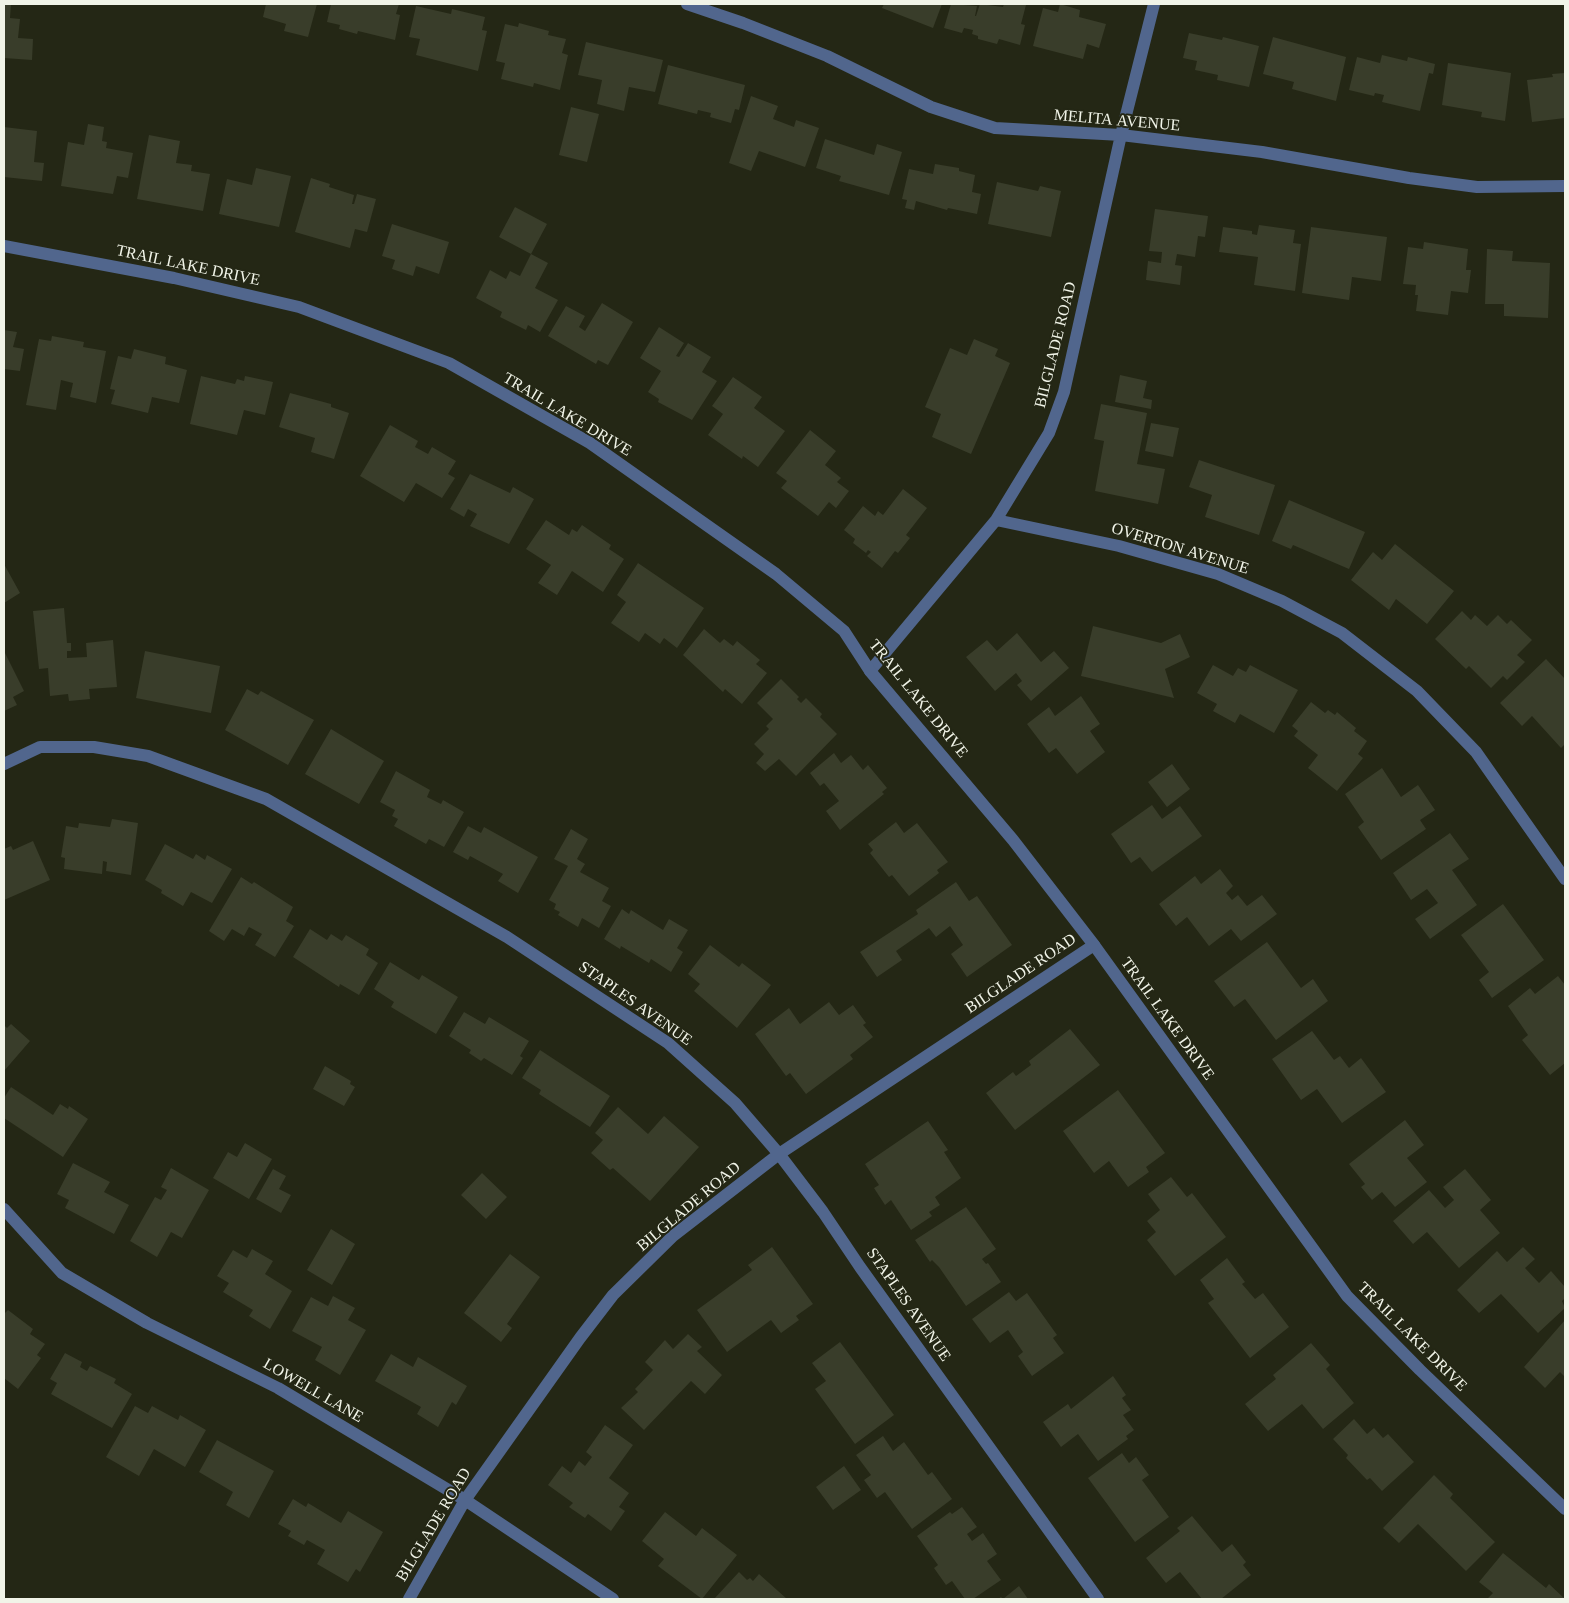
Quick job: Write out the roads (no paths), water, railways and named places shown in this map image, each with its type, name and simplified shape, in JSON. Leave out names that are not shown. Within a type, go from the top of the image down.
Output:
[{"type":"street","name":"MELITA AVENUE","points":[[687,4],[743,23],[827,56],[931,107],[996,128],[1121,135],[1262,152],[1409,178],[1477,187],[1565,186]]},
{"type":"street","name":"BILGLADE ROAD","points":[[870,671],[996,520],[1049,433],[1064,392],[1121,135],[1154,4]]},
{"type":"street","name":"TRAIL LAKE DRIVE","points":[[4,246],[174,278],[300,307],[448,363],[590,443],[776,574],[844,631],[870,671],[1007,833],[1094,945],[1347,1296],[1420,1370],[1565,1509]]},
{"type":"street","name":"OVERTON AVENUE","points":[[996,520],[1120,546],[1218,574],[1282,601],[1342,633],[1416,691],[1476,752],[1565,879]]},
{"type":"street","name":"STAPLES AVENUE","points":[[4,764],[40,747],[94,747],[148,756],[266,800],[507,937],[668,1043],[735,1103],[780,1154],[1098,1599]]},
{"type":"street","name":"BILGLADE ROAD","points":[[409,1599],[465,1500],[613,1295],[673,1236],[780,1154],[1094,945]]},
{"type":"street","name":"LOWELL LANE","points":[[4,1209],[62,1273],[147,1323],[278,1388],[465,1500],[613,1599]]}]
